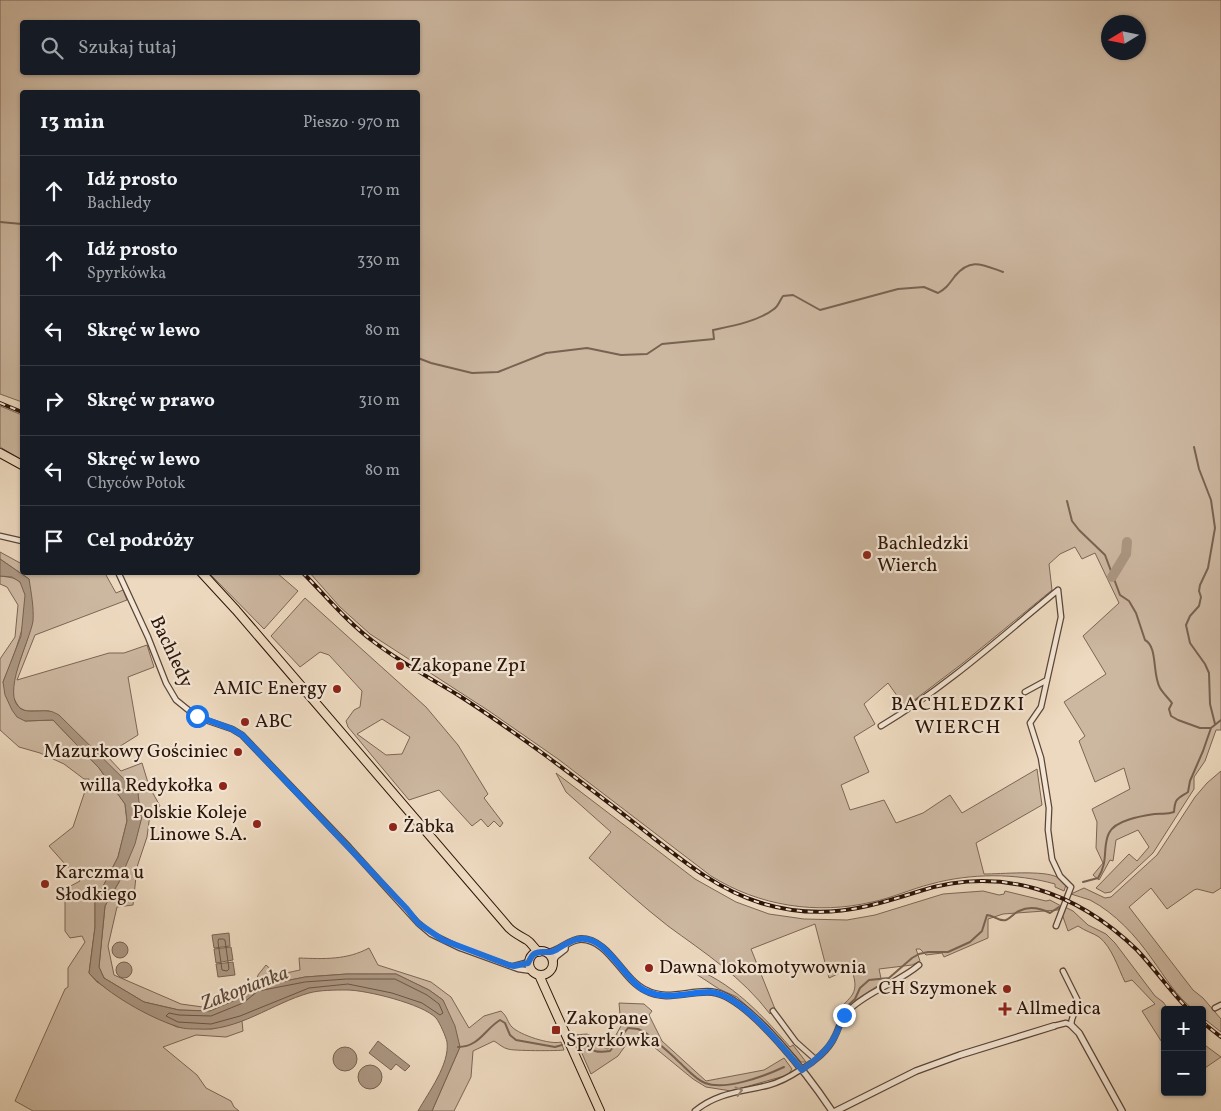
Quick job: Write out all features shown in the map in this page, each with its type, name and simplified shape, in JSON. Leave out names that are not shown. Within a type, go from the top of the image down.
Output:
[{"type":"main road","points":[[0,453],[20,465]]},
{"type":"main road","points":[[204,575],[505,923],[534,948],[543,952],[553,961],[551,970],[540,973]]},
{"type":"main road","points":[[522,938],[530,959],[540,973],[600,1111]]},
{"type":"main road","points":[[530,959],[543,952]]},
{"type":"street","points":[[0,536],[20,541]]},
{"type":"street","name":"Bachledy","points":[[119,575],[148,637],[166,683],[176,700],[197,716],[237,731],[407,909],[418,923],[432,934],[460,948],[518,969],[540,973]]},
{"type":"street","points":[[882,726],[906,712],[968,665],[1058,590],[1061,616],[1040,711],[1030,723],[1040,758],[1049,808],[1048,830],[1052,859],[1060,876],[1071,887],[1056,926]]},
{"type":"street","points":[[1025,692],[1046,680]]},
{"type":"street","points":[[543,952],[566,946],[578,939],[588,940],[599,944],[636,984],[644,990],[655,994],[671,996],[711,992],[722,994],[746,1010],[767,1030],[815,1086],[832,1111]]},
{"type":"street","points":[[553,961],[566,946]]},
{"type":"street","points":[[514,966],[530,959]]},
{"type":"street","points":[[695,1111],[704,1104],[735,1091],[774,1083],[802,1070],[829,1045],[836,1035],[844,1015],[859,1001],[878,988],[896,981],[919,965]]},
{"type":"street","points":[[1063,971],[1081,1007],[1072,1016],[1071,1025]]},
{"type":"street","points":[[1215,1008],[1221,1005]]},
{"type":"street","points":[[773,1011],[796,1042],[815,1059]]},
{"type":"street","points":[[836,1111],[916,1071],[960,1055],[1066,1023],[1078,1032],[1122,1111]]},
{"type":"shaded area","points":[[0,0],[1221,0],[1221,730],[1216,730],[1205,761],[1194,777],[1194,789],[1153,853],[1111,892],[1105,893],[1096,888],[1129,854],[1137,861],[1149,847],[1138,830],[1116,840],[1113,861],[1110,860],[1099,880],[1093,875],[1103,863],[1096,848],[1097,822],[1092,809],[1130,789],[1124,768],[1095,782],[1079,741],[1085,736],[1064,702],[1106,674],[1083,636],[1119,603],[1095,553],[1082,559],[1075,547],[1060,554],[1049,564],[1052,590],[963,663],[905,707],[888,683],[864,704],[875,724],[854,737],[869,772],[841,785],[850,810],[884,800],[896,823],[923,813],[950,795],[962,813],[1037,769],[1042,805],[976,843],[984,874],[1032,873],[1051,875],[1063,881],[1066,885],[1064,891],[1055,887],[1055,884],[1040,880],[1009,876],[978,876],[946,880],[872,902],[830,908],[789,905],[769,901],[749,895],[711,876],[558,759],[489,711],[370,634],[340,607],[312,575],[420,575],[420,90],[20,90],[20,401],[0,394]]},
{"type":"shaded area","points":[[0,406],[20,414],[20,459],[0,447]]},
{"type":"shaded area","points":[[0,552],[20,563],[20,573],[0,559]]},
{"type":"shaded area","points":[[23,575],[106,575],[116,593],[123,590],[127,600],[35,635],[17,680],[109,653],[124,653],[147,645],[154,667],[128,677],[138,735],[106,755],[121,771],[142,763],[149,786],[160,806],[150,814],[147,837],[137,867],[133,905],[117,907],[108,946],[114,975],[181,1004],[210,1008],[210,1011],[179,1010],[144,1002],[104,978],[99,967],[105,906],[119,882],[144,809],[108,765],[81,737],[49,711],[26,711],[20,708],[13,697],[12,684],[28,637],[29,579]]},
{"type":"shaded area","points":[[211,575],[279,575],[298,591],[264,629]]},
{"type":"shaded area","points":[[0,576],[19,581],[24,589],[26,601],[22,631],[3,682],[25,721],[53,720],[99,768],[125,804],[127,821],[118,857],[95,902],[95,927],[89,973],[97,982],[146,1013],[177,1027],[212,1029],[242,1021],[243,1031],[226,1037],[196,1035],[163,1047],[197,1075],[206,1088],[231,1101],[239,1111],[33,1111],[15,1101],[65,989],[68,987],[68,968],[85,942],[82,936],[70,938],[65,931],[65,889],[80,881],[49,846],[73,827],[89,779],[84,779],[64,764],[40,753],[19,747],[0,730],[0,659],[15,637],[18,605],[7,587],[0,584]]},
{"type":"shaded area","points":[[305,598],[426,707],[458,745],[488,794],[484,798],[503,823],[500,827],[494,821],[488,827],[481,819],[472,826],[439,790],[409,800],[348,727],[346,721],[354,710],[360,707],[362,691],[329,655],[320,652],[300,667],[271,636]],"holes":[[[382,719],[410,737],[402,754],[386,755],[357,734]]]},
{"type":"shaded area","points":[[1221,771],[1221,888],[1213,893],[1194,890],[1167,909],[1151,888],[1129,907],[1193,990],[1203,998],[1221,1019],[1221,1032],[1206,1020],[1206,1006],[1190,1006],[1182,999],[1146,950],[1116,918],[1090,900],[1071,894],[1084,888],[1105,898],[1111,897],[1157,855],[1195,797]]},
{"type":"shaded area","points":[[556,773],[695,879],[736,902],[769,914],[804,919],[847,920],[875,915],[943,894],[983,891],[999,895],[1004,894],[1005,891],[1046,901],[1050,900],[1061,906],[1058,910],[1003,914],[988,919],[988,938],[944,957],[942,953],[926,955],[920,949],[916,949],[920,961],[912,965],[879,969],[882,983],[857,999],[840,1018],[834,1018],[854,992],[854,978],[851,968],[829,978],[815,924],[751,949],[775,1009],[770,1014],[735,977],[658,918],[589,858],[611,832],[566,792]]},
{"type":"shaded area","points":[[1065,907],[1073,911],[1088,925],[1106,934],[1155,996],[1163,1002],[1166,1006],[1161,1006],[1161,1041],[1142,1011],[1155,1004],[1132,980],[1125,982],[1104,941],[1078,926],[1068,931],[1062,914]]},
{"type":"shaded area","points":[[369,948],[378,965],[431,982],[451,997],[469,1028],[484,1016],[501,1011],[510,1025],[516,1030],[543,1041],[561,1042],[564,1050],[511,1050],[504,1048],[494,1041],[473,1051],[471,1077],[454,1111],[432,1111],[460,1047],[443,1000],[429,990],[396,974],[347,974],[305,977],[255,987],[258,975],[266,965],[278,973],[286,973],[300,970],[299,958],[344,957]]},
{"type":"shaded area","points":[[677,963],[694,968],[710,976],[740,996],[766,1020],[790,1047],[793,1045],[806,1062],[801,1062],[769,1026],[737,997],[719,989]]},
{"type":"shaded area","points":[[619,1003],[644,1004],[652,1011],[649,1015],[662,1041],[706,1081],[764,1070],[784,1058],[792,1069],[788,1075],[731,1091],[706,1087],[693,1079],[643,1038],[628,1042],[618,1056],[591,1074],[574,1035],[587,1034],[594,1037],[593,1043],[608,1049],[621,1026]]},
{"type":"shaded area","points":[[1206,1046],[1221,1057],[1206,1067]]},
{"type":"water","points":[[0,559],[20,573],[20,575],[29,579],[33,605],[31,630],[15,680],[15,702],[24,710],[49,711],[59,715],[138,793],[139,802],[144,809],[135,844],[119,882],[105,906],[99,967],[104,978],[144,1002],[179,1010],[210,1011],[240,998],[255,987],[305,977],[347,974],[396,974],[429,990],[443,1000],[455,1026],[460,1047],[432,1111],[418,1111],[442,1069],[447,1051],[447,1042],[436,1018],[407,1003],[367,992],[347,990],[323,991],[295,998],[241,1022],[227,1026],[212,1029],[187,1029],[165,1022],[129,1004],[106,989],[89,973],[95,927],[95,902],[118,857],[127,821],[125,804],[99,768],[53,720],[25,721],[17,717],[12,710],[5,695],[3,682],[21,636],[25,595],[20,582],[12,577],[0,576]]},
{"type":"water","points":[[229,933],[230,946],[214,948],[212,935]]},
{"type":"water","points":[[120,942],[128,950],[120,958],[112,950]]},
{"type":"water","points":[[231,947],[233,960],[216,963],[214,949]]},
{"type":"water","points":[[124,962],[132,970],[124,978],[116,970]]},
{"type":"water","points":[[233,962],[235,975],[218,977],[216,964]]},
{"type":"water","points":[[378,1041],[410,1066],[405,1071],[396,1064],[391,1070],[369,1053]]},
{"type":"water","points":[[345,1047],[353,1051],[357,1059],[353,1067],[345,1071],[337,1067],[333,1059],[337,1051]]},
{"type":"water","points":[[370,1065],[378,1069],[382,1077],[378,1085],[370,1089],[362,1085],[358,1077],[362,1069]]},
{"type":"waterway","points":[[0,222],[20,224]]},
{"type":"waterway","points":[[420,359],[472,373],[498,372],[546,353],[587,348],[621,355],[647,354],[662,344],[714,339],[713,330],[761,317],[775,308],[783,296],[793,295],[820,310],[898,289],[924,287],[938,293],[946,288],[966,266],[977,264],[1003,272]]},
{"type":"waterway","points":[[1194,447],[1199,469],[1211,500],[1215,528],[1208,568],[1200,585],[1201,597],[1199,606],[1190,616],[1186,625],[1190,643],[1209,673],[1210,704],[1215,724]]},
{"type":"waterway","points":[[1067,501],[1072,521],[1105,555],[1120,595],[1129,601],[1136,613],[1145,640],[1152,648],[1156,676],[1161,690],[1172,703],[1169,709],[1171,716],[1200,728],[1211,728]]},
{"type":"waterway","points":[[1112,577],[1126,554],[1127,542]]},
{"type":"waterway","points":[[1083,882],[1098,878],[1103,866],[1107,838],[1112,829],[1117,825],[1136,817],[1174,812],[1177,799],[1188,792],[1190,781],[1211,728],[1221,720]]},
{"type":"waterway","points":[[843,1010],[855,999],[860,988],[869,980],[889,978],[919,954],[948,952],[970,942],[982,931],[987,915],[1006,920],[1027,908],[1050,913],[1059,907]]},
{"type":"waterway","points":[[838,1017],[842,1012]]},
{"type":"waterway","points":[[458,1047],[477,1041],[500,1020],[505,1023],[510,1035],[516,1040],[555,1047],[562,1045]]},
{"type":"waterway","points":[[578,1041],[583,1042],[593,1050],[610,1051],[628,1028],[638,1029],[646,1033],[698,1079],[713,1085],[734,1084],[784,1067]]},
{"type":"railway","points":[[0,403],[20,411]]},
{"type":"railway","points":[[305,575],[346,617],[374,642],[502,724],[696,870],[743,897],[783,908],[823,912],[880,903],[950,884],[980,881],[1009,883],[1037,889],[1064,899],[1114,930],[1137,950],[1185,1006]]},
{"type":"railway","points":[[1206,1025],[1221,1037]]},
{"type":"place","name":"Bachledzki Wierch","points":[[867,555]]},
{"type":"place","name":"Zakopane Zp1","points":[[400,666]]},
{"type":"place","name":"AMIC Energy","points":[[337,689]]},
{"type":"place","name":"ABC","points":[[245,722]]},
{"type":"place","name":"Mazurkowy Gościniec","points":[[238,752]]},
{"type":"place","name":"willa Redykołka","points":[[223,786]]},
{"type":"place","name":"Polskie Koleje Linowe S.A.","points":[[257,824]]},
{"type":"place","name":"Żabka","points":[[393,827]]},
{"type":"place","name":"Karczma u Słodkiego","points":[[45,884]]},
{"type":"place","name":"Dawna lokomotywownia","points":[[649,968]]},
{"type":"place","name":"CH Szymonek","points":[[1007,989]]},
{"type":"place","name":"Allmedica","points":[[1005,1009]]},
{"type":"place","name":"Zakopane Spyrkówka","points":[[556,1030]]},
{"type":"district","name":"BACHLEDZKI WIERCH","points":[[958,716]]},
{"type":"route","points":[[197,716],[237,731],[242,735],[349,847],[418,923],[432,934],[460,948],[514,966],[530,962],[531,957],[537,952],[551,953],[576,939],[588,940],[604,948],[630,978],[644,990],[659,995],[671,996],[711,992],[722,994],[729,998],[746,1010],[767,1030],[802,1070],[829,1045],[836,1035],[844,1015]]},
{"type":"water label","name":"Zakopianka","points":[[245,989]]}]
